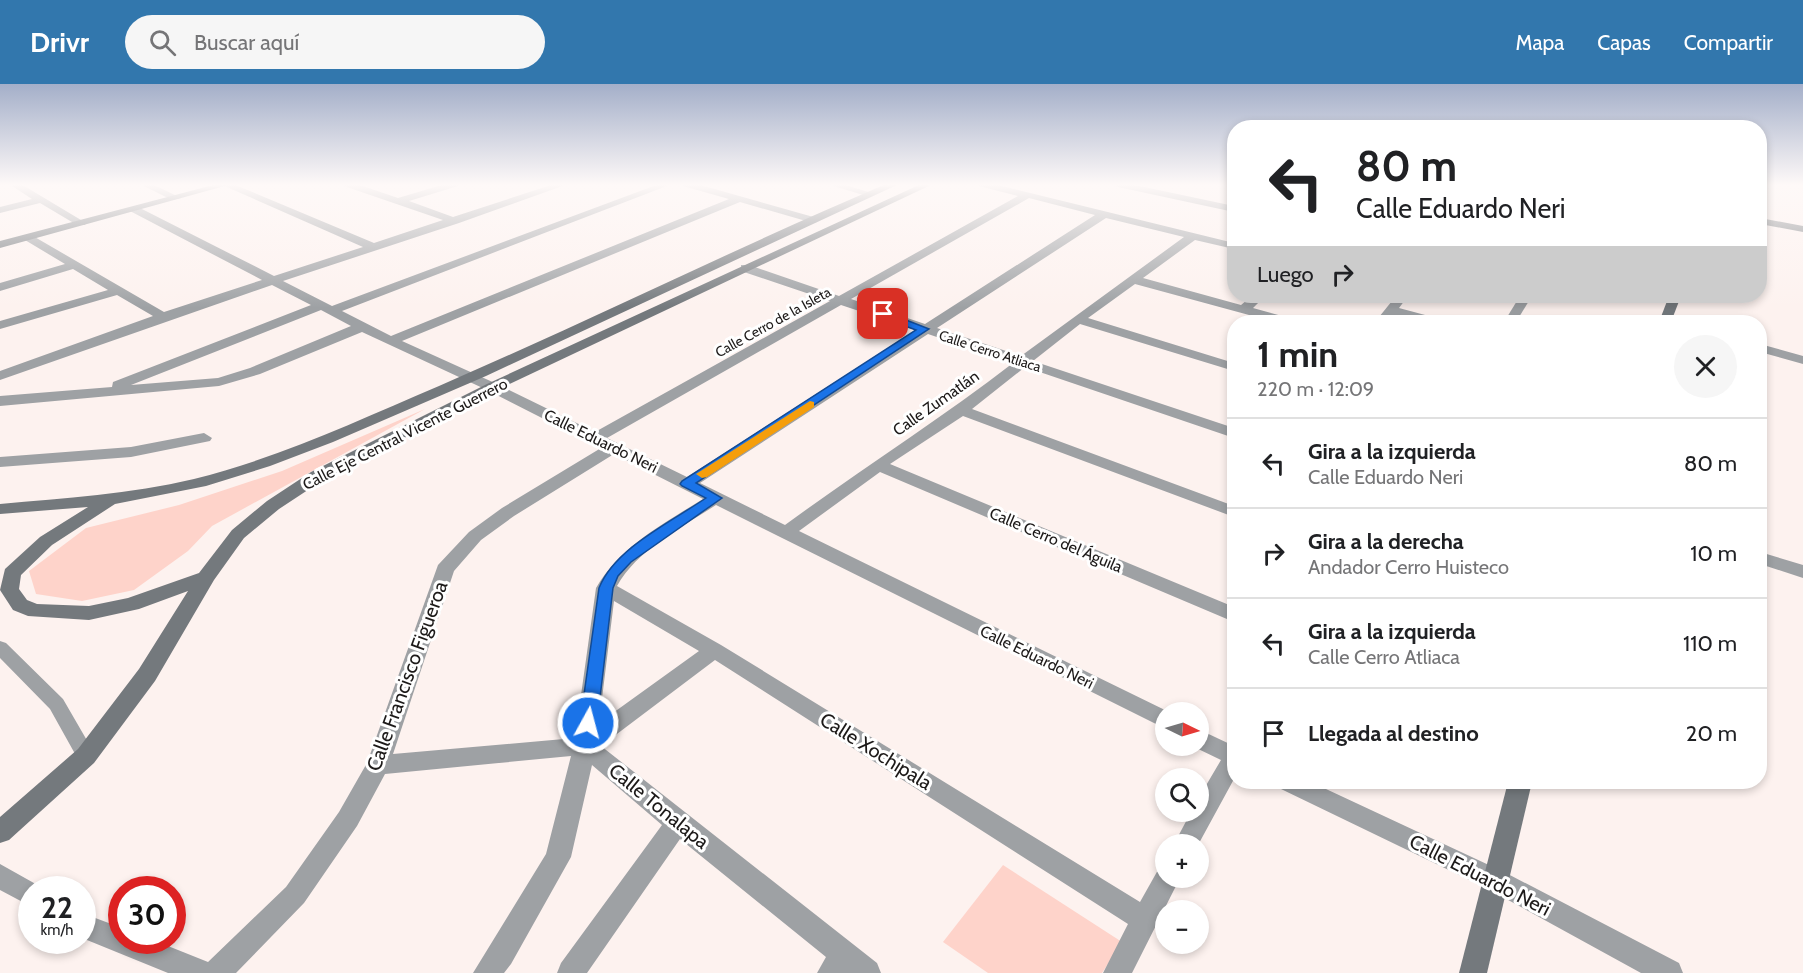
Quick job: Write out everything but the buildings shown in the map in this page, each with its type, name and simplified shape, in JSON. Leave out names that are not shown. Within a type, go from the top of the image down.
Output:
[{"type":"main road","points":[[0,245],[72,225]]},
{"type":"main road","name":"Calle Eje Central Vicente Guerrero","points":[[0,509],[112,499],[168,490],[243,470],[324,441],[471,378],[801,225]]},
{"type":"main road","name":"Calle Eje Central Vicente Guerrero","points":[[0,832],[86,756],[147,675],[206,577],[238,534],[273,505],[317,476],[492,387],[838,225]]},
{"type":"main road","points":[[1784,225],[1803,229]]},
{"type":"main road","points":[[112,499],[46,541],[12,573],[9,590],[20,605],[34,611],[89,613],[132,604],[206,577]]},
{"type":"main road","points":[[1473,973],[1518,789]]},
{"type":"street","name":"Calle Eduardo Neri","points":[[166,225],[390,341],[492,387],[1155,716]]},
{"type":"street","points":[[323,225],[373,247]]},
{"type":"street","points":[[0,376],[163,317],[441,225]]},
{"type":"street","points":[[99,393],[554,225]]},
{"type":"street","points":[[390,341],[674,225]]},
{"type":"street","name":"Calle Cerro de la Isleta","points":[[604,443],[843,300],[974,225]]},
{"type":"street","points":[[687,484],[1086,225]]},
{"type":"street","points":[[1150,225],[1227,244]]},
{"type":"street","name":"Calle Zumatlán","points":[[786,532],[878,465],[961,410],[1078,319],[1193,236]]},
{"type":"street","points":[[29,238],[163,317]]},
{"type":"street","points":[[0,287],[75,265]]},
{"type":"street","name":"Calle Cerro Atliaca","points":[[746,268],[1227,431]]},
{"type":"street","points":[[1132,279],[1262,315]]},
{"type":"street","points":[[0,325],[118,291]]},
{"type":"street","points":[[1243,310],[1251,303]]},
{"type":"street","points":[[1386,315],[1396,303]]},
{"type":"street","points":[[1390,310],[1409,315]]},
{"type":"street","points":[[1078,319],[1227,365]]},
{"type":"street","points":[[0,401],[219,381],[255,371],[364,326]]},
{"type":"street","points":[[1767,350],[1803,360]]},
{"type":"street","points":[[961,410],[1227,509]]},
{"type":"street","points":[[0,462],[131,452],[204,438]]},
{"type":"street","name":"Calle Francisco Figueroa","points":[[217,973],[296,895],[348,819],[378,765],[445,569],[475,536],[604,443]]},
{"type":"street","name":"Calle Cerro del Águila","points":[[878,465],[1227,612]]},
{"type":"street","points":[[487,973],[501,955],[558,857],[585,746],[606,588],[611,575],[626,558],[716,498]]},
{"type":"street","points":[[1767,560],[1803,572]]},
{"type":"street","name":"Calle Xochipala","points":[[606,588],[714,650],[1144,919]]},
{"type":"street","points":[[378,765],[585,746],[714,650]]},
{"type":"street","points":[[1209,744],[1227,753]]},
{"type":"street","name":"Calle Tonalapa","points":[[585,746],[678,823],[838,964],[867,973]]},
{"type":"street","points":[[1192,834],[1227,770]]},
{"type":"street","name":"Calle Eduardo Neri","points":[[1303,789],[1497,881],[1669,973]]},
{"type":"street","points":[[571,973],[630,886],[678,823]]},
{"type":"street","points":[[0,876],[18,887]]},
{"type":"street","points":[[1117,973],[1161,888]]},
{"type":"street","points":[[96,931],[201,973]]},
{"type":"lane","points":[[0,647],[57,704],[86,756]]},
{"type":"shaded area","points":[[425,409],[212,526],[188,551],[134,590],[82,601],[36,594],[29,571],[86,528],[179,505],[282,471]]},
{"type":"shaded area","points":[[1003,865],[1122,942],[1102,973],[988,973],[943,942]]},
{"type":"slow traffic","points":[[702,474],[810,404]]},
{"type":"route","points":[[588,723],[606,588],[611,575],[626,558],[716,498],[687,484],[924,329],[883,314]]}]
